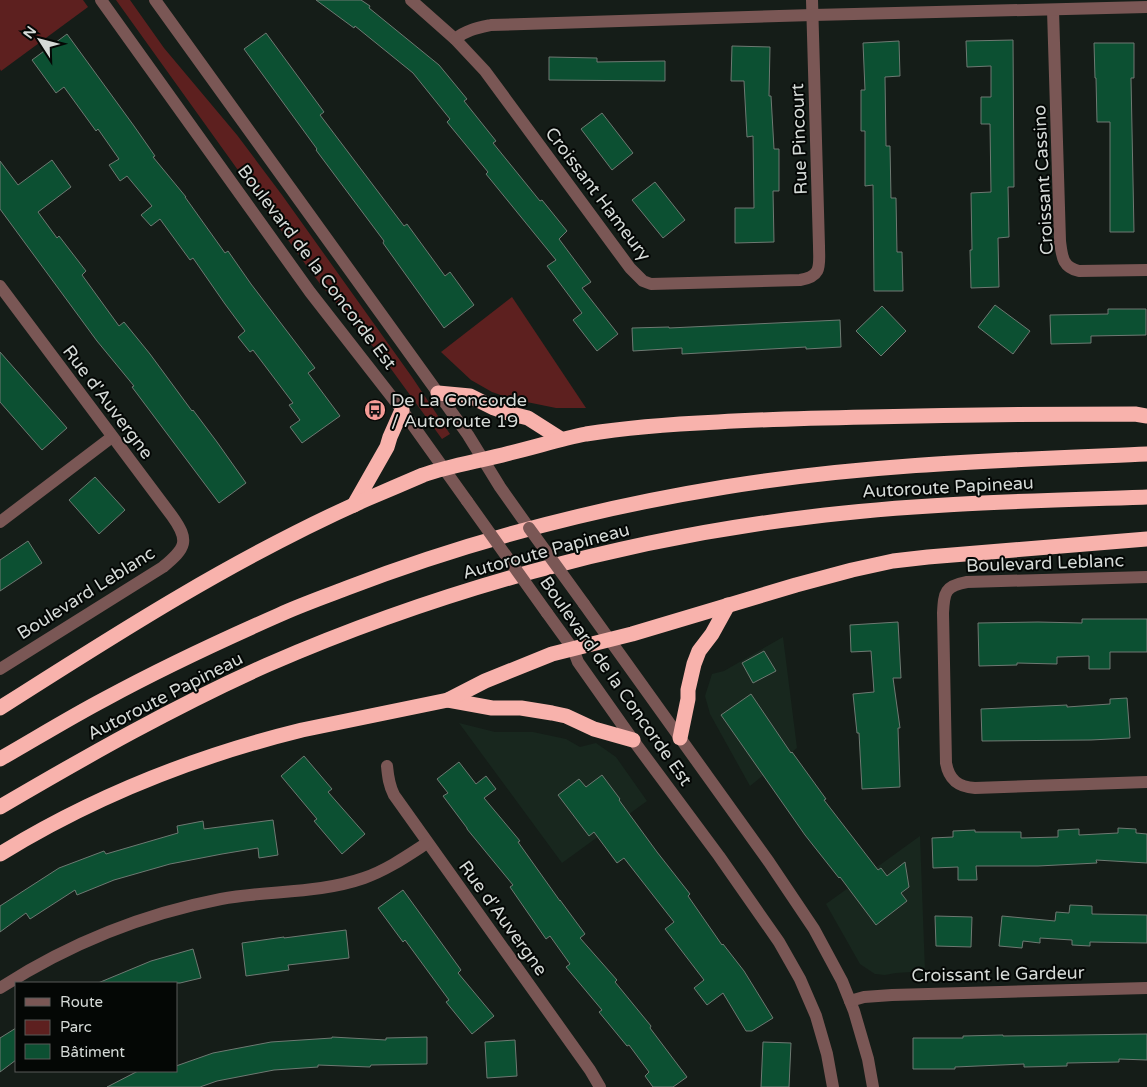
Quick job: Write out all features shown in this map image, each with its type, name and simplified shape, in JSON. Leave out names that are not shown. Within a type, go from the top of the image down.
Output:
[{"type":"highway","points":[[438,393],[470,396],[494,408],[528,418],[561,439]]},
{"type":"highway","points":[[354,506],[387,446],[402,410]]},
{"type":"highway","points":[[0,708],[117,634],[214,576],[278,542],[354,506],[422,476],[443,469],[561,439],[619,429],[668,425],[924,415],[1135,414],[1147,416]]},
{"type":"highway","name":"Autoroute Papineau","points":[[0,759],[107,698],[213,645],[281,614],[393,571],[524,529],[582,515],[727,486],[808,476],[933,464],[1147,454]]},
{"type":"highway","name":"Autoroute Papineau","points":[[0,807],[115,741],[196,699],[267,666],[347,632],[420,606],[557,565],[677,537],[806,517],[887,508],[952,504],[1147,497]]},
{"type":"highway","points":[[0,854],[82,809],[138,784],[210,757],[294,732],[448,700],[485,681],[552,654],[632,634],[831,575],[893,562],[947,555],[1147,539]]},
{"type":"highway","points":[[680,738],[694,664],[728,605]]},
{"type":"highway","points":[[448,700],[492,708],[521,708],[566,716],[594,729],[633,740]]},
{"type":"street","name":"Boulevard de la Concorde Est","points":[[101,0],[305,284],[402,410],[573,649],[578,662],[633,740],[725,864],[779,942],[800,979],[816,1016],[827,1054],[833,1087]]},
{"type":"street","name":"Boulevard de la Concorde Est","points":[[155,0],[468,434],[502,491],[680,738],[812,926],[831,960],[850,1001],[861,1032],[873,1087]]},
{"type":"street","points":[[411,0],[455,39],[470,30],[491,26],[813,15],[1147,8]]},
{"type":"street","name":"Rue Pincourt","points":[[812,0],[819,246],[819,266],[814,275]]},
{"type":"street","name":"Croissant Cassino","points":[[1053,10],[1060,241],[1063,260],[1070,268],[1079,271],[1147,270]]},
{"type":"street","name":"Croissant Hameury","points":[[455,39],[486,71],[630,268],[643,281],[657,284],[800,280],[814,275]]},
{"type":"street","name":"Rue d'Auvergne","points":[[0,286],[176,521],[184,540]]},
{"type":"street","points":[[0,522],[112,437]]},
{"type":"street","name":"Boulevard Leblanc","points":[[1,667],[163,566],[173,559],[184,540]]},
{"type":"street","name":"Boulevard Leblanc","points":[[1147,576],[967,582],[956,584],[947,591],[944,596],[943,613],[946,763],[953,780],[963,786],[975,788],[1147,782]]},
{"type":"street","name":"Rue d'Auvergne","points":[[388,766],[388,777],[394,795],[590,1070],[600,1087]]},
{"type":"street","points":[[0,988],[66,951],[112,931],[159,914],[240,895],[322,888],[346,883],[378,873],[427,843]]},
{"type":"street","name":"Croissant le Gardeur","points":[[850,1001],[864,997],[892,995],[1147,988]]},
{"type":"shaded area","points":[[783,637],[797,748],[750,786],[710,714],[705,696],[712,674],[724,671]]},
{"type":"shaded area","points":[[459,723],[495,732],[533,732],[566,739],[580,747],[596,743],[616,757],[647,801],[562,863]]},
{"type":"shaded area","points":[[920,836],[925,971],[885,975],[875,974],[860,964],[826,904]]},
{"type":"green space","points":[[0,0],[83,0],[88,7],[1,71]]},
{"type":"green space","points":[[116,0],[130,0],[164,48],[237,135],[412,377],[450,434],[442,439],[386,362],[321,285]]},
{"type":"green space","points":[[512,297],[586,408],[556,408],[512,399],[492,392],[471,380],[441,352]]},
{"type":"building","points":[[316,0],[361,0],[439,65],[467,99],[464,101],[496,141],[493,143],[567,231],[559,239],[591,282],[582,288],[618,334],[597,351],[573,320],[582,313],[547,266],[556,260],[486,174],[488,172],[447,122],[450,119],[413,73],[355,26],[354,28]]},
{"type":"building","points":[[266,33],[324,112],[320,115],[404,226],[407,224],[445,276],[450,272],[474,305],[444,328],[383,243],[384,241],[244,49]]},
{"type":"building","points":[[67,34],[155,156],[153,157],[186,197],[225,253],[228,251],[315,368],[308,373],[340,416],[302,443],[290,427],[300,420],[289,405],[293,403],[253,350],[250,352],[238,337],[245,331],[193,258],[190,260],[160,219],[151,226],[141,215],[152,206],[127,176],[120,181],[109,165],[119,159],[98,129],[96,131],[64,87],[56,93],[32,60]]},
{"type":"building","points":[[1013,40],[1014,187],[1008,187],[1009,237],[998,238],[999,287],[971,288],[971,193],[991,192],[990,124],[981,124],[981,97],[991,97],[991,66],[967,67],[966,41]]},
{"type":"building","points":[[899,41],[900,76],[885,77],[886,146],[890,146],[891,198],[896,198],[897,252],[902,252],[903,291],[874,291],[873,185],[865,186],[865,131],[861,131],[861,90],[865,90],[863,43]]},
{"type":"building","points":[[1094,43],[1134,43],[1134,78],[1131,78],[1134,232],[1110,232],[1110,122],[1097,122]]},
{"type":"building","points":[[732,46],[770,47],[769,96],[771,96],[774,149],[779,149],[779,191],[773,191],[774,242],[735,243],[735,208],[754,208],[753,136],[747,137],[744,81],[731,81]]},
{"type":"building","points":[[549,57],[597,58],[597,62],[665,61],[665,81],[549,80]]},
{"type":"building","points":[[602,113],[633,153],[612,170],[581,129]]},
{"type":"building","points":[[52,160],[71,187],[38,212],[57,238],[59,236],[86,271],[82,275],[119,326],[124,322],[150,354],[246,483],[219,503],[132,387],[134,386],[97,341],[0,209],[0,161],[18,185]]},
{"type":"building","points":[[655,182],[685,220],[663,238],[632,200]]},
{"type":"building","points":[[995,305],[1030,331],[1013,354],[978,327]]},
{"type":"building","points":[[882,306],[906,331],[881,356],[856,331]]},
{"type":"building","points":[[1108,309],[1146,309],[1146,335],[1091,336],[1091,343],[1051,344],[1050,315],[1108,314]]},
{"type":"building","points":[[840,320],[841,347],[806,349],[806,347],[682,354],[682,348],[633,351],[632,328]]},
{"type":"building","points":[[0,352],[67,428],[42,450],[0,402]]},
{"type":"building","points":[[95,477],[125,510],[99,534],[69,500]]},
{"type":"building","points":[[28,541],[42,563],[0,591],[0,560]]},
{"type":"building","points":[[1082,619],[1147,619],[1147,652],[1110,652],[1110,669],[1089,669],[1089,656],[1057,657],[1057,664],[1017,663],[1017,665],[979,666],[978,623],[1082,623]]},
{"type":"building","points":[[898,622],[901,678],[893,678],[900,728],[898,728],[900,787],[862,789],[859,733],[857,733],[853,694],[874,692],[871,651],[851,652],[850,625]]},
{"type":"building","points":[[764,651],[776,671],[753,683],[742,663]]},
{"type":"building","points":[[751,694],[791,753],[826,799],[824,800],[878,870],[881,868],[887,876],[905,862],[909,887],[901,893],[907,901],[876,925],[805,835],[721,715]]},
{"type":"building","points":[[1127,698],[1130,738],[982,741],[981,709],[1110,704],[1110,699]]},
{"type":"building","points":[[304,756],[332,789],[328,792],[365,834],[342,854],[314,821],[317,819],[281,776]]},
{"type":"building","points":[[459,762],[476,784],[486,776],[496,789],[484,798],[520,841],[518,842],[585,934],[580,938],[617,980],[615,982],[651,1026],[650,1028],[687,1077],[673,1087],[653,1087],[645,1076],[649,1072],[629,1045],[627,1046],[599,1012],[602,1010],[566,967],[570,964],[550,936],[546,939],[510,887],[513,885],[467,829],[443,796],[448,793],[437,779]]},
{"type":"building","points":[[602,775],[657,852],[690,894],[688,896],[722,945],[744,971],[773,1018],[752,1031],[746,1031],[723,993],[707,1005],[694,988],[704,980],[665,929],[674,922],[624,858],[617,863],[594,832],[589,836],[558,795],[579,779],[586,787]]},
{"type":"building","points":[[273,820],[278,855],[259,858],[258,848],[222,854],[170,864],[114,880],[77,895],[75,890],[30,919],[26,913],[0,932],[0,906],[59,868],[104,851],[106,854],[178,833],[177,826],[203,821],[204,829]]},
{"type":"building","points":[[1118,828],[1136,829],[1136,833],[1147,834],[1147,863],[1096,860],[1097,863],[1038,866],[976,866],[977,880],[958,880],[958,867],[933,868],[932,838],[953,837],[953,831],[1021,832],[1021,838],[1058,837],[1058,830],[1079,829],[1079,835],[1118,833]]},
{"type":"building","points":[[403,890],[461,970],[458,973],[494,1016],[472,1034],[446,1002],[449,1000],[405,940],[403,942],[378,908]]},
{"type":"building","points":[[1070,905],[1092,906],[1092,914],[1147,915],[1147,943],[1090,942],[1090,946],[1072,945],[1072,940],[1040,938],[1040,943],[1023,941],[1022,948],[999,946],[1002,916],[1055,921],[1056,912],[1069,913]]},
{"type":"building","points":[[935,916],[972,917],[971,947],[936,946]]},
{"type":"building","points":[[346,930],[349,958],[288,965],[289,970],[246,976],[242,943]]},
{"type":"building","points":[[193,949],[201,978],[180,983],[100,982],[151,961]]},
{"type":"building","points":[[15,1029],[15,1061],[0,1072],[0,1038]]},
{"type":"building","points":[[1147,1034],[1147,1060],[1119,1059],[1119,1062],[1067,1063],[1067,1066],[1024,1067],[1024,1064],[955,1067],[955,1069],[913,1069],[913,1038]]},
{"type":"building","points":[[427,1037],[427,1064],[371,1065],[370,1067],[318,1065],[318,1067],[274,1070],[217,1081],[200,1087],[107,1087],[136,1072],[178,1072],[178,1065],[213,1053],[271,1042],[332,1038],[386,1040],[386,1038]]},
{"type":"building","points":[[515,1040],[517,1076],[487,1078],[485,1042]]},
{"type":"building","points":[[763,1042],[791,1043],[789,1087],[761,1087]]},
{"type":"place","name":"De La Concorde / Autoroute 19","points":[[375,410]]}]
